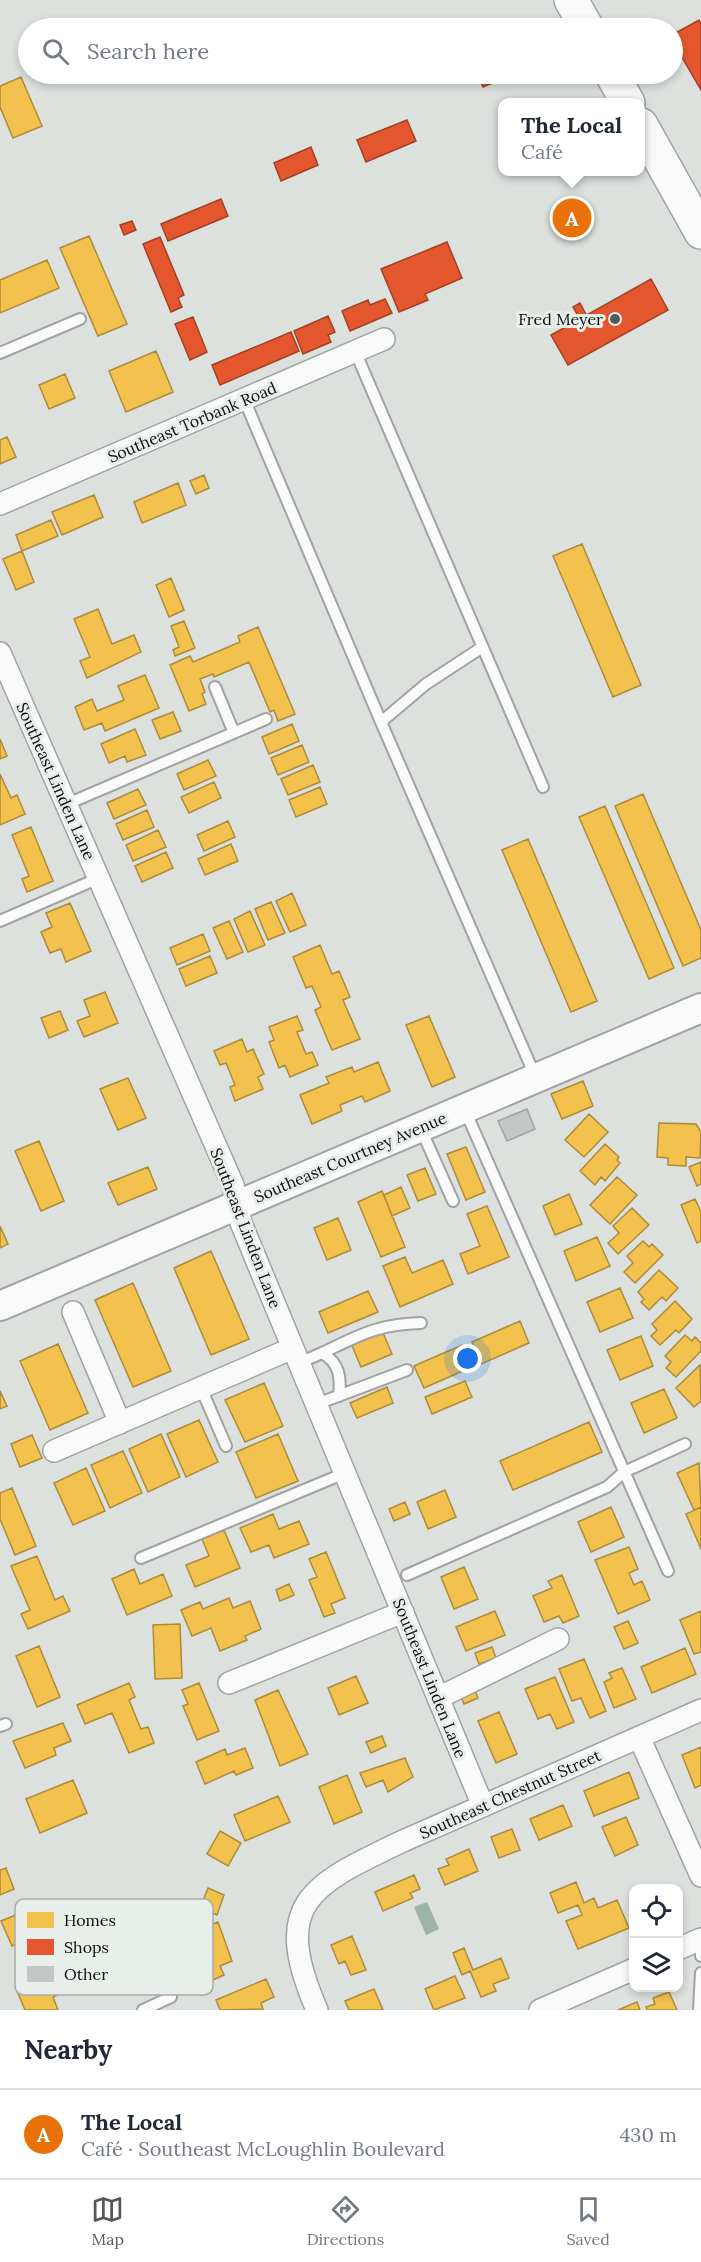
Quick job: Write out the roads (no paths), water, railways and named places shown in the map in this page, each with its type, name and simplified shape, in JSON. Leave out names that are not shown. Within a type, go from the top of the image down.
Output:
[{"type":"main road","points":[[571,0],[581,18]]},
{"type":"main road","points":[[618,84],[626,98]]},
{"type":"main road","points":[[645,132],[701,232]]},
{"type":"street","name":"Southeast Torbank Road","points":[[0,504],[384,339]]},
{"type":"street","name":"Southeast Linden Lane","points":[[0,653],[233,1185],[242,1223],[483,1806]]},
{"type":"street","name":"Southeast Courtney Avenue","points":[[0,1306],[701,1008]]},
{"type":"street","points":[[73,1312],[120,1423]]},
{"type":"street","points":[[54,1451],[201,1388],[296,1356]]},
{"type":"street","points":[[229,1683],[402,1612]]},
{"type":"street","points":[[438,1698],[558,1640]]},
{"type":"street","name":"Southeast Chestnut Street","points":[[317,2010],[302,1975],[298,1918],[308,1900],[321,1885],[356,1864],[701,1710]]},
{"type":"street","points":[[639,1737],[701,1876]]},
{"type":"street","points":[[683,1947],[701,1939]]},
{"type":"street","points":[[540,2010],[629,1971]]},
{"type":"lane","points":[[0,353],[80,319]]},
{"type":"lane","points":[[355,351],[481,648],[543,787]]},
{"type":"lane","points":[[244,399],[536,1078]]},
{"type":"lane","points":[[381,722],[426,684],[481,648]]},
{"type":"lane","points":[[215,687],[234,733]]},
{"type":"lane","points":[[67,804],[266,719]]},
{"type":"lane","points":[[0,921],[99,878]]},
{"type":"lane","points":[[464,1108],[668,1571]]},
{"type":"lane","points":[[420,1126],[453,1201]]},
{"type":"lane","points":[[296,1356],[322,1353],[375,1328],[391,1324],[421,1323]]},
{"type":"lane","points":[[322,1353],[338,1369],[339,1396]]},
{"type":"lane","points":[[317,1404],[407,1370]]},
{"type":"lane","points":[[201,1388],[226,1446]]},
{"type":"lane","points":[[407,1575],[607,1487],[624,1472],[684,1444]]},
{"type":"lane","points":[[141,1558],[345,1473]]},
{"type":"lane","points":[[701,1951],[701,1956]]},
{"type":"lane","points":[[699,2010],[701,1973]]},
{"type":"lane","points":[[143,2010],[171,1997]]},
{"type":"place","name":"The Local","points":[[572,218]]},
{"type":"place","name":"Fred Meyer","points":[[615,319]]}]
